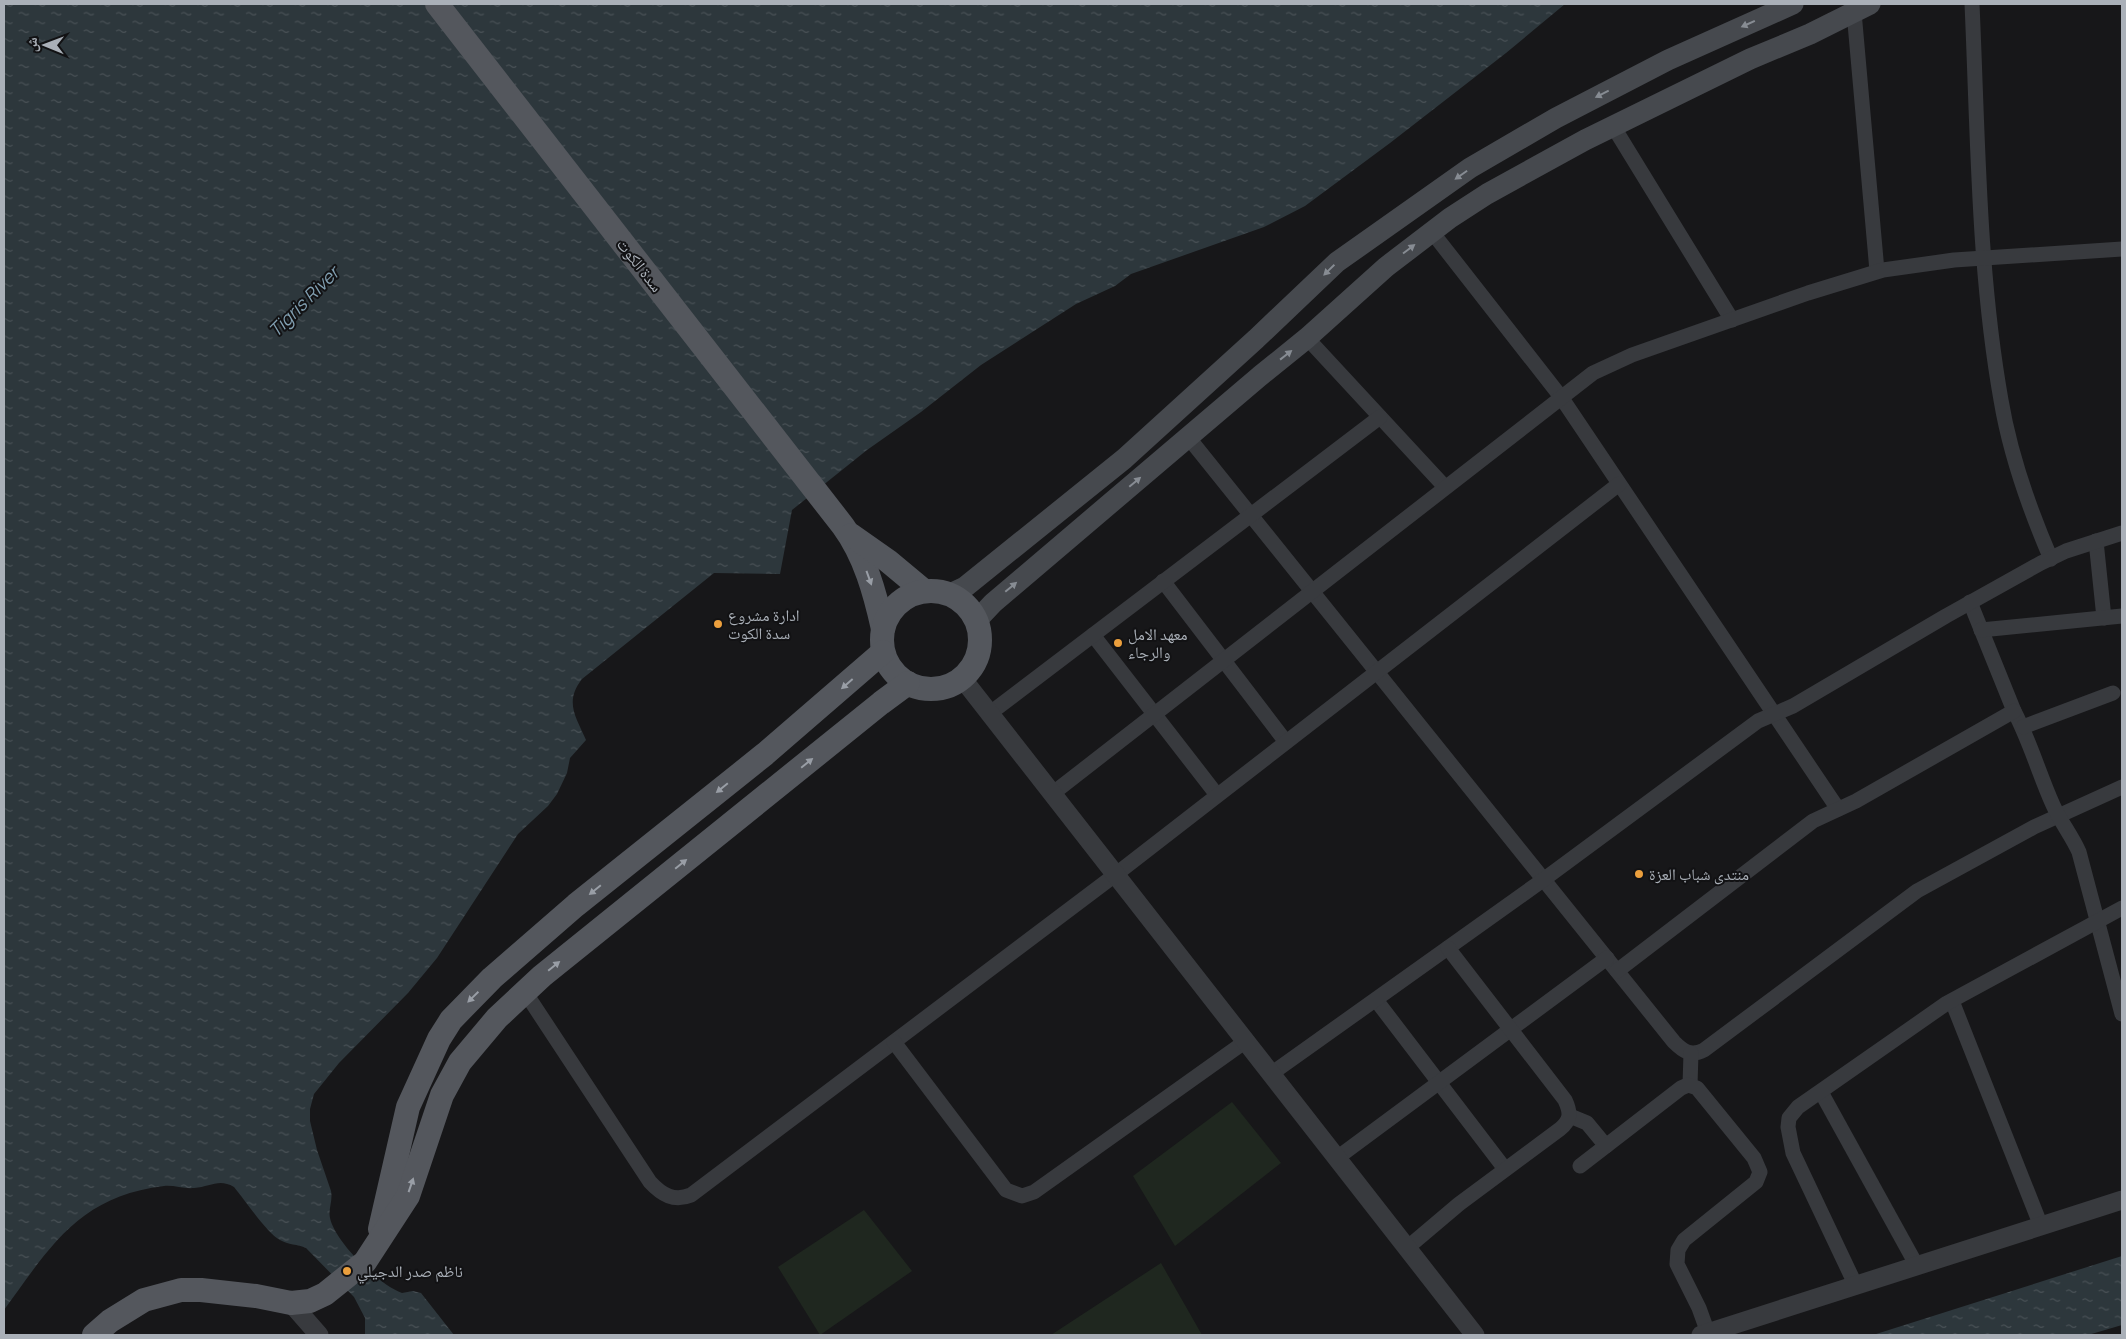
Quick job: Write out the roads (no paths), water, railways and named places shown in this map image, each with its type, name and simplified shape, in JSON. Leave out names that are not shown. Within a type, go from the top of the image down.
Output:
[{"type":"main road","name":"سدة الكوت","points":[[437,4],[846,530]]},
{"type":"main road","points":[[950,594],[965,587],[1124,459],[1239,355],[1337,262],[1470,168],[1556,118],[1668,60],[1793,4]]},
{"type":"main road","points":[[976,621],[993,603],[1307,338],[1386,267],[1432,232],[1488,194],[1614,126],[1750,59],[1810,34],[1862,8]]},
{"type":"main road","points":[[1239,355],[1260,376]]},
{"type":"main road","points":[[846,530],[888,560],[924,591]]},
{"type":"main road","points":[[377,1241],[408,1107],[439,1038],[451,1020],[486,984],[576,906],[765,754],[883,640],[888,615],[910,595],[924,591],[950,594],[970,610],[976,621],[980,636],[978,652],[972,666],[962,678],[949,685],[936,688],[922,688],[908,683],[893,670],[883,640],[870,580],[846,530]]},
{"type":"main road","points":[[94,1335],[110,1321],[144,1300],[181,1290],[201,1290],[256,1296],[291,1303],[310,1301],[325,1294],[365,1262],[408,1196],[442,1095],[460,1062],[496,1018],[525,992],[908,683]]},
{"type":"street","points":[[1972,4],[1984,258],[1990,327],[2001,401],[2012,450],[2051,558]]},
{"type":"street","points":[[1862,8],[1877,272]]},
{"type":"street","points":[[1614,126],[1732,320]]},
{"type":"street","points":[[1432,232],[1561,397],[1838,809]]},
{"type":"street","points":[[1052,794],[1561,397],[1593,373],[1610,364],[1732,320],[1877,272],[1911,265],[1984,258],[2122,249]]},
{"type":"street","points":[[1307,338],[1445,487]]},
{"type":"street","points":[[989,714],[1380,417]]},
{"type":"street","points":[[1188,437],[1674,1042],[1687,1053],[1704,1050],[1917,891],[2034,827],[2122,787]]},
{"type":"street","points":[[525,992],[650,1182],[659,1192],[676,1198],[691,1195],[1115,875],[1619,484]]},
{"type":"street","points":[[1271,1074],[1543,880],[1758,721],[1794,706],[1970,602],[2051,558],[2122,533]]},
{"type":"street","points":[[2096,541],[2104,618]]},
{"type":"street","points":[[1164,580],[1286,742]]},
{"type":"street","points":[[1970,602],[2054,807],[2079,852],[2122,1014]]},
{"type":"street","points":[[1981,630],[2122,616]]},
{"type":"street","points":[[1093,635],[1217,796]]},
{"type":"street","points":[[962,678],[1476,1335]]},
{"type":"street","points":[[2022,727],[2113,693]]},
{"type":"street","points":[[1617,971],[1813,821],[1856,801],[2014,711]]},
{"type":"street","points":[[1856,1286],[1794,1152],[1789,1138],[1790,1118],[1793,1113],[1820,1092],[1952,1001],[2122,908]]},
{"type":"street","points":[[1407,1248],[1459,1204],[1560,1129],[1567,1123],[1570,1116],[1565,1100],[1448,948]]},
{"type":"street","points":[[1337,1158],[1607,958]]},
{"type":"street","points":[[1376,1000],[1505,1169]]},
{"type":"street","points":[[1952,1001],[2041,1226]]},
{"type":"street","points":[[894,1042],[1006,1190],[1022,1196],[1034,1192],[1246,1041]]},
{"type":"street","points":[[1690,1085],[1691,1053]]},
{"type":"street","points":[[1580,1166],[1681,1088],[1690,1085],[1697,1088],[1754,1158],[1760,1172],[1756,1182],[1684,1240],[1678,1250],[1677,1264],[1699,1308],[1704,1334],[2122,1200]]},
{"type":"street","points":[[1820,1092],[1917,1266]]},
{"type":"street","points":[[1570,1116],[1587,1123],[1606,1146]]},
{"type":"street","points":[[291,1303],[319,1335]]},
{"type":"water","name":"Tigris River","points":[[4,4],[1565,4],[1506,53],[1305,206],[1264,227],[1131,274],[1115,286],[1076,304],[981,365],[921,412],[867,450],[792,510],[780,574],[714,573],[582,679],[577,687],[573,702],[576,717],[586,740],[570,758],[567,773],[557,794],[548,806],[518,834],[437,958],[408,993],[339,1063],[314,1094],[310,1109],[310,1121],[317,1150],[331,1191],[330,1218],[340,1239],[359,1262],[382,1281],[402,1293],[413,1291],[421,1293],[454,1335],[365,1335],[365,1318],[354,1297],[306,1248],[283,1242],[275,1236],[263,1224],[234,1187],[224,1183],[194,1188],[164,1186],[135,1192],[110,1201],[88,1213],[69,1228],[52,1246],[4,1310]]},
{"type":"water","points":[[2122,1256],[2122,1325],[2088,1335],[1873,1335]]},
{"type":"place","name":"ادارة مشروع سدة الكوت","points":[[718,624]]},
{"type":"place","name":"معهد الامل والرجاء","points":[[1118,643]]},
{"type":"place","name":"منتدى شباب العزة","points":[[1639,874]]},
{"type":"place","name":"ناظم صدر الدجيلي","points":[[347,1271]]}]
